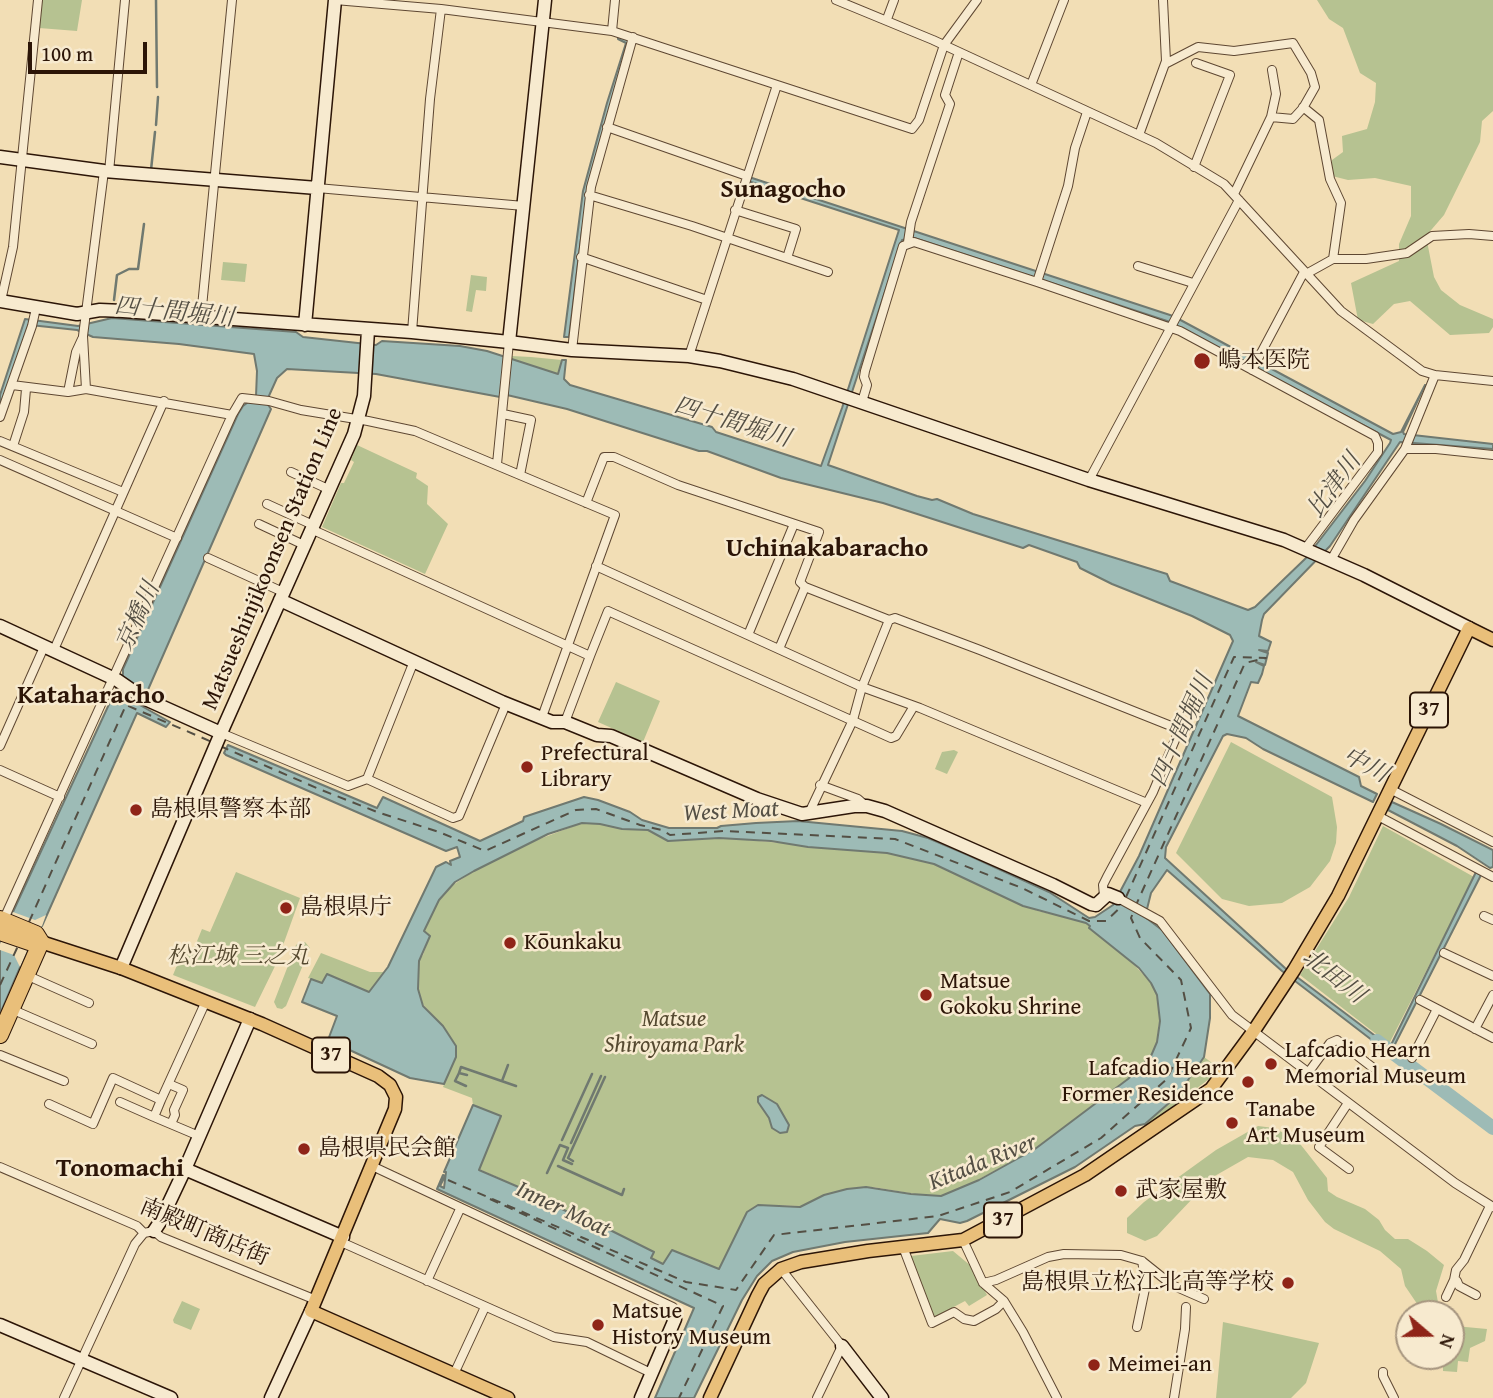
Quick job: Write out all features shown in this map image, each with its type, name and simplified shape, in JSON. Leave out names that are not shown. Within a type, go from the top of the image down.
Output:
[{"type":"highway","points":[[0,1035],[26,975],[36,940],[2,925]]},
{"type":"main road","points":[[1469,628],[1493,640]]},
{"type":"main road","name":"37","points":[[781,1269],[801,1262],[962,1240],[1085,1175],[1211,1088],[1253,1032],[1338,896],[1469,628]]},
{"type":"main road","name":"37","points":[[36,940],[121,968],[250,1019],[378,1076],[390,1085],[396,1097],[395,1109],[313,1306]]},
{"type":"main road","points":[[710,1398],[764,1284],[781,1269]]},
{"type":"main road","points":[[313,1306],[508,1398]]},
{"type":"street","points":[[38,0],[13,247],[1,301],[34,317],[85,319],[100,310],[305,325],[368,336],[412,332],[572,350],[689,356],[764,372],[853,399],[1089,480],[1236,524],[1308,550],[1469,628]]},
{"type":"street","points":[[86,389],[83,336],[106,172],[125,0]]},
{"type":"street","points":[[201,317],[232,0]]},
{"type":"street","points":[[305,325],[335,0],[441,9],[612,31],[912,129],[919,120],[944,45],[977,0]]},
{"type":"street","points":[[496,464],[545,0]]},
{"type":"street","points":[[612,31],[615,0]]},
{"type":"street","points":[[836,0],[887,19],[1156,143],[1224,184],[1340,311],[1422,371],[1435,375],[1493,381]]},
{"type":"street","points":[[887,19],[894,0]]},
{"type":"street","points":[[1031,85],[1064,0]]},
{"type":"street","points":[[1139,135],[1165,64],[1163,0]]},
{"type":"street","points":[[412,332],[430,99],[441,9]]},
{"type":"street","points":[[572,350],[589,195],[633,37]]},
{"type":"street","points":[[1165,64],[1198,47],[1234,51],[1293,43],[1311,73],[1315,87],[1293,119],[1271,117]]},
{"type":"street","points":[[945,95],[959,52]]},
{"type":"street","points":[[1194,167],[1230,75],[1196,63]]},
{"type":"street","points":[[1089,480],[1236,197],[1271,117],[1276,94],[1272,70]]},
{"type":"street","points":[[689,356],[777,85]]},
{"type":"street","points":[[853,399],[867,385],[864,370],[903,246],[909,241],[910,229],[950,104],[945,95],[929,89]]},
{"type":"street","points":[[1303,107],[1319,120],[1330,179],[1341,203],[1333,260]]},
{"type":"street","points":[[1038,278],[1068,186],[1075,148],[1087,112]]},
{"type":"street","points":[[607,127],[747,176]]},
{"type":"street","points":[[0,157],[106,172],[524,206]]},
{"type":"street","points":[[589,195],[828,272]]},
{"type":"street","points":[[735,210],[796,229],[787,258]]},
{"type":"street","points":[[1254,366],[1305,273],[1333,260],[1366,259],[1407,253],[1432,236],[1493,236]]},
{"type":"street","points":[[909,241],[1038,278],[1172,322],[1370,433],[1378,443],[1378,452],[1308,550]]},
{"type":"street","points":[[581,257],[707,300]]},
{"type":"street","points":[[1138,266],[1193,284]]},
{"type":"street","points":[[0,417],[34,317]]},
{"type":"street","points":[[68,392],[76,352],[83,336]]},
{"type":"street","name":"Matsueshinjikoonsen Station Line","points":[[121,968],[217,740],[359,420],[368,336]]},
{"type":"street","points":[[1327,558],[1405,446],[1435,375]]},
{"type":"street","points":[[12,385],[26,389],[68,392],[86,389],[232,415]]},
{"type":"street","points":[[13,446],[24,412],[26,389]]},
{"type":"street","points":[[2,925],[242,398],[269,401],[301,410],[415,432],[615,515],[542,717]]},
{"type":"street","points":[[0,746],[115,510],[163,401]]},
{"type":"street","points":[[503,414],[531,420],[520,475]]},
{"type":"street","points":[[0,441],[123,492]]},
{"type":"street","points":[[1405,446],[1493,455]]},
{"type":"street","points":[[586,503],[604,457],[614,457],[678,485],[819,533],[800,582],[805,587],[889,620],[895,618],[941,635],[1176,728],[1178,733],[1147,803],[1103,885],[1104,896]]},
{"type":"street","points":[[0,460],[177,538]]},
{"type":"street","points":[[291,472],[328,489]]},
{"type":"street","points":[[268,504],[590,656]]},
{"type":"street","points":[[259,524],[304,545]]},
{"type":"street","points":[[748,635],[794,524]]},
{"type":"street","points":[[208,558],[414,661],[506,704],[552,722],[565,722],[597,735],[611,736],[757,799],[794,812],[808,813],[867,806],[885,811],[1091,904],[1096,905],[1108,894],[1146,911],[1160,921],[1232,1015],[1491,1206],[1464,1260],[1455,1270],[1455,1281],[1446,1297]]},
{"type":"street","points":[[596,566],[862,687],[1147,803]]},
{"type":"street","points":[[779,649],[805,587]]},
{"type":"street","points":[[565,722],[608,611],[891,738],[914,706]]},
{"type":"street","points":[[808,813],[853,720],[862,687],[889,620]]},
{"type":"street","points":[[0,626],[115,679],[217,740],[348,786],[367,779],[453,818],[459,816],[506,704]]},
{"type":"street","points":[[367,779],[414,661]]},
{"type":"street","points":[[0,770],[61,797]]},
{"type":"street","points":[[820,785],[858,799],[867,806]]},
{"type":"street","points":[[1390,790],[1493,842]]},
{"type":"street","points":[[1378,815],[1485,873]]},
{"type":"street","points":[[1444,953],[1493,976]]},
{"type":"street","points":[[26,975],[89,1003]]},
{"type":"street","points":[[1475,1029],[1493,995]]},
{"type":"street","points":[[1420,1000],[1493,1038]]},
{"type":"street","points":[[154,1117],[206,1001]]},
{"type":"street","points":[[11,1009],[92,1044]]},
{"type":"street","points":[[1412,1058],[1437,1009]]},
{"type":"street","points":[[64,1398],[135,1244],[160,1222],[250,1019]]},
{"type":"street","points":[[1308,1073],[1330,1043],[1337,1040],[1373,1067]]},
{"type":"street","points":[[0,1055],[64,1081]]},
{"type":"street","points":[[48,1104],[93,1124],[113,1078],[161,1100]]},
{"type":"street","points":[[169,1084],[183,1090],[171,1124]]},
{"type":"street","points":[[120,1102],[199,1136]]},
{"type":"street","points":[[1348,1103],[1319,1147],[1349,1168]]},
{"type":"street","points":[[372,1166],[673,1307],[676,1311],[675,1320],[641,1398]]},
{"type":"street","name":"南殿町商店街","points":[[0,1167],[313,1306]]},
{"type":"street","points":[[185,1169],[485,1307],[554,1337],[587,1342],[651,1373]]},
{"type":"street","points":[[427,1281],[460,1209]]},
{"type":"street","points":[[962,1240],[983,1283],[1004,1301],[1023,1332],[1057,1398]]},
{"type":"street","points":[[903,1247],[932,1323],[954,1312],[964,1320],[976,1320],[996,1309],[1004,1301]]},
{"type":"street","points":[[983,1283],[1048,1257],[1064,1254],[1121,1255],[1142,1261],[1171,1284],[1204,1299]]},
{"type":"street","points":[[1137,1327],[1146,1284],[1142,1261]]},
{"type":"street","points":[[781,1269],[882,1398]]},
{"type":"street","points":[[1455,1281],[1471,1286]]},
{"type":"street","points":[[1455,1281],[1476,1295]]},
{"type":"street","points":[[271,1398],[313,1306]]},
{"type":"street","points":[[454,1374],[485,1307]]},
{"type":"street","points":[[1174,1398],[1186,1307]]},
{"type":"street","points":[[0,1325],[171,1398]]},
{"type":"street","points":[[817,1398],[842,1346]]},
{"type":"street","points":[[1383,1372],[1394,1398]]},
{"type":"green space","points":[[42,0],[82,0],[77,31],[39,28]]},
{"type":"green space","points":[[1317,0],[1493,0],[1493,111],[1482,121],[1480,142],[1444,215],[1426,236],[1434,277],[1441,290],[1460,305],[1493,319],[1493,327],[1489,333],[1450,335],[1410,301],[1394,304],[1373,324],[1358,320],[1351,283],[1399,261],[1399,244],[1411,216],[1411,186],[1375,178],[1348,180],[1332,176],[1332,160],[1343,152],[1342,136],[1367,129],[1375,102],[1376,83],[1360,73],[1343,28],[1329,19]]},
{"type":"green space","points":[[223,262],[247,264],[245,282],[221,280]]},
{"type":"green space","points":[[471,275],[487,277],[486,291],[476,290],[472,312],[466,311]]},
{"type":"green space","points":[[512,356],[562,360],[558,374],[525,365],[510,359]]},
{"type":"green space","points":[[357,445],[417,473],[416,478],[428,486],[427,504],[448,524],[425,574],[322,527],[341,483],[344,483],[354,462],[351,460]]},
{"type":"green space","points":[[616,682],[660,701],[643,742],[598,722]]},
{"type":"green space","points":[[1231,742],[1332,797],[1337,827],[1336,843],[1330,861],[1310,887],[1282,903],[1249,906],[1222,899],[1176,853]]},
{"type":"green space","points":[[942,752],[958,752],[947,774],[935,769]]},
{"type":"green space","name":"Matsue Shiroyama Park","points":[[582,823],[648,830],[668,841],[727,838],[887,853],[934,864],[1038,911],[1082,921],[1125,955],[1151,983],[1156,993],[1160,1015],[1156,1047],[1148,1060],[1128,1079],[1060,1131],[1035,1149],[968,1185],[933,1197],[859,1187],[824,1195],[803,1206],[758,1205],[747,1212],[719,1269],[673,1250],[663,1264],[651,1258],[653,1252],[577,1213],[575,1215],[557,1207],[558,1204],[479,1169],[500,1116],[473,1105],[472,1098],[443,1087],[456,1057],[443,1026],[420,1001],[419,959],[430,936],[424,932],[447,889],[474,871],[537,840]]},
{"type":"green space","points":[[1383,826],[1474,877],[1389,1044],[1300,975],[1349,897]]},
{"type":"green space","name":"松江城 三之丸","points":[[236,872],[300,898],[277,962],[255,1007],[173,975],[184,948],[193,951],[202,929],[210,932]]},
{"type":"green space","points":[[305,942],[310,948],[286,1006],[277,1008],[274,1002],[296,945]]},
{"type":"green space","name":"松江城 三之丸","points":[[321,953],[370,972],[385,972],[369,992],[327,975],[323,983],[308,978]]},
{"type":"green space","points":[[1204,1057],[1219,1068],[1213,1076],[1147,1126],[1145,1124],[1177,1096]]},
{"type":"green space","points":[[1258,1126],[1274,1128],[1297,1140],[1327,1178],[1328,1191],[1365,1209],[1379,1220],[1395,1239],[1408,1239],[1444,1265],[1436,1291],[1438,1300],[1414,1300],[1405,1286],[1401,1269],[1380,1251],[1325,1222],[1308,1200],[1293,1172],[1273,1160],[1248,1157],[1213,1177],[1157,1236],[1145,1241],[1127,1233],[1127,1218],[1144,1202],[1216,1150]]},
{"type":"green space","points":[[953,1251],[971,1266],[987,1295],[969,1306],[965,1301],[933,1318],[911,1256]]},
{"type":"green space","points":[[182,1301],[200,1309],[191,1330],[174,1323],[173,1320]]},
{"type":"green space","name":"島根県立松江北高等学校","points":[[1223,1322],[1319,1343],[1306,1383],[1291,1398],[1216,1398]]},
{"type":"green space","points":[[1465,1327],[1487,1329],[1485,1341],[1470,1348],[1468,1362],[1465,1362]]},
{"type":"water","points":[[618,35],[630,42],[582,230],[569,337],[564,337],[583,191],[626,43],[618,39]]},
{"type":"water","name":"Inner Moat","points":[[749,177],[1173,316],[1393,434],[1401,432],[1425,385],[1404,434],[1493,444],[1493,449],[1400,442],[1330,546],[1264,614],[1259,636],[1271,642],[1268,651],[1259,650],[1268,653],[1265,665],[1256,662],[1264,666],[1262,674],[1258,683],[1251,682],[1238,716],[1359,777],[1361,786],[1377,794],[1373,802],[1263,749],[1246,738],[1227,734],[1223,736],[1166,847],[1165,858],[1285,968],[1390,1047],[1476,872],[1481,875],[1390,1054],[1282,971],[1167,870],[1151,893],[1145,917],[1162,930],[1210,994],[1210,1018],[1204,1057],[1177,1096],[1145,1124],[1135,1126],[1075,1167],[967,1221],[960,1223],[940,1219],[928,1233],[845,1242],[793,1252],[772,1261],[757,1276],[742,1300],[694,1398],[655,1398],[694,1308],[437,1189],[443,1175],[445,1176],[440,1186],[444,1188],[446,1172],[444,1172],[473,1105],[501,1116],[479,1170],[558,1204],[558,1207],[574,1215],[576,1213],[654,1252],[651,1258],[663,1264],[672,1250],[719,1269],[747,1212],[758,1205],[800,1207],[824,1195],[866,1187],[941,1196],[979,1180],[1035,1149],[1128,1079],[1151,1056],[1157,1042],[1160,1021],[1157,995],[1151,983],[1139,968],[1086,923],[1023,906],[934,864],[887,853],[808,847],[771,841],[719,838],[668,841],[648,830],[582,823],[548,834],[474,871],[455,882],[439,900],[424,931],[430,936],[419,961],[418,989],[423,1006],[443,1026],[456,1046],[456,1057],[444,1084],[410,1078],[328,1040],[337,1016],[302,1002],[311,979],[322,983],[327,974],[369,992],[388,967],[436,867],[446,862],[451,865],[450,861],[460,857],[457,847],[446,851],[226,755],[224,753],[228,745],[377,808],[383,797],[480,841],[523,821],[524,817],[584,797],[669,828],[717,828],[798,821],[902,831],[928,838],[1049,892],[1089,918],[1113,905],[1139,856],[1233,641],[1230,635],[1192,616],[1112,584],[1080,568],[1077,562],[1029,545],[1023,548],[883,503],[781,478],[707,451],[699,451],[567,409],[507,395],[500,397],[376,374],[287,369],[277,378],[266,402],[271,409],[147,692],[138,704],[170,722],[166,727],[137,713],[0,1014],[0,944],[6,927],[123,674],[238,414],[243,406],[256,396],[257,371],[254,354],[93,337],[77,330],[30,325],[0,407],[0,395],[25,319],[78,326],[112,318],[296,332],[303,337],[376,345],[382,341],[460,346],[487,351],[558,374],[562,360],[566,360],[564,379],[570,385],[712,427],[716,432],[821,466],[899,230],[748,181]],"holes":[[[914,238],[1167,321],[1391,440],[1365,481],[1306,558],[1255,607],[1248,610],[1170,581],[1167,574],[973,514],[937,499],[917,496],[828,465],[902,240]]]},
{"type":"water","points":[[1392,802],[1493,850],[1493,867],[1490,868],[1457,846],[1388,810]]},
{"type":"water","points":[[762,1095],[777,1104],[789,1125],[787,1132],[780,1133],[772,1128],[758,1102],[758,1097]]},
{"type":"pier","points":[[13,912],[35,920],[46,915],[42,926],[36,930],[20,967],[14,955],[0,950]]},
{"type":"waterway","points":[[156,0],[157,87]]},
{"type":"waterway","points":[[156,125],[158,97]]},
{"type":"waterway","points":[[151,170],[155,132]]},
{"type":"waterway","name":"四十間堀川","points":[[114,300],[117,275],[129,269],[138,269],[144,224]]},
{"type":"waterway","name":"北田川","points":[[1377,1041],[1493,1128]]},
{"type":"waterway","points":[[502,1081],[508,1065]]},
{"type":"waterway","points":[[467,1075],[459,1073],[461,1067],[516,1086]]},
{"type":"waterway","points":[[459,1073],[455,1081],[466,1086]]},
{"type":"waterway","points":[[562,1140],[592,1074]]},
{"type":"waterway","points":[[571,1143],[601,1076]]},
{"type":"waterway","points":[[573,1161],[568,1158],[605,1077]]},
{"type":"waterway","name":"Inner Moat","points":[[547,1173],[560,1145],[568,1148],[563,1160],[572,1164]]},
{"type":"waterway","points":[[558,1166],[622,1195],[624,1189]]},
{"type":"ferry route","points":[[1126,897],[1234,657],[1266,658],[1245,663],[1136,905]]},
{"type":"ferry route","points":[[29,922],[126,705],[212,742]]},
{"type":"ferry route","points":[[220,746],[377,812],[439,832],[485,851],[576,810],[596,809],[670,835],[724,831],[895,839],[1022,888],[1089,921],[1106,921],[1123,905]]},
{"type":"ferry route","points":[[448,1180],[686,1282],[736,1290],[774,1235],[938,1216],[1010,1192],[1101,1138],[1167,1079],[1191,1028],[1181,980],[1140,938],[1131,918],[1134,910]]},
{"type":"ferry route","points":[[0,985],[18,946]]},
{"type":"ferry route","points":[[490,1199],[723,1306],[679,1398]]},
{"type":"place","name":"嶋本医院","points":[[1202,361]]},
{"type":"place","name":"Prefectural Library","points":[[527,767]]},
{"type":"place","name":"島根県警察本部","points":[[136,810]]},
{"type":"place","name":"島根県庁","points":[[286,908]]},
{"type":"place","name":"Kōunkaku","points":[[510,943]]},
{"type":"place","name":"Matsue Gokoku Shrine","points":[[926,995]]},
{"type":"place","name":"Lafcadio Hearn Memorial Museum","points":[[1271,1064]]},
{"type":"place","name":"Lafcadio Hearn Former Residence","points":[[1248,1082]]},
{"type":"place","name":"Tanabe Art Museum","points":[[1232,1123]]},
{"type":"place","name":"島根県民会館","points":[[304,1149]]},
{"type":"place","name":"武家屋敷","points":[[1121,1191]]},
{"type":"place","name":"島根県立松江北高等学校","points":[[1288,1283]]},
{"type":"place","name":"Matsue History Museum","points":[[598,1325]]},
{"type":"place","name":"Meimei-an","points":[[1094,1365]]},
{"type":"district","name":"Sunagocho","points":[[783,190]]},
{"type":"district","name":"Uchinakabaracho","points":[[827,549]]},
{"type":"district","name":"Kataharacho","points":[[91,696]]},
{"type":"district","name":"Tonomachi","points":[[120,1169]]},
{"type":"water label","name":"比津川","points":[[1335,486]]},
{"type":"water label","name":"京橋川","points":[[139,617]]},
{"type":"water label","name":"中川","points":[[1365,766]]},
{"type":"water label","name":"West Moat","points":[[731,812]]},
{"type":"water label","name":"Kitada River","points":[[983,1163]]}]
